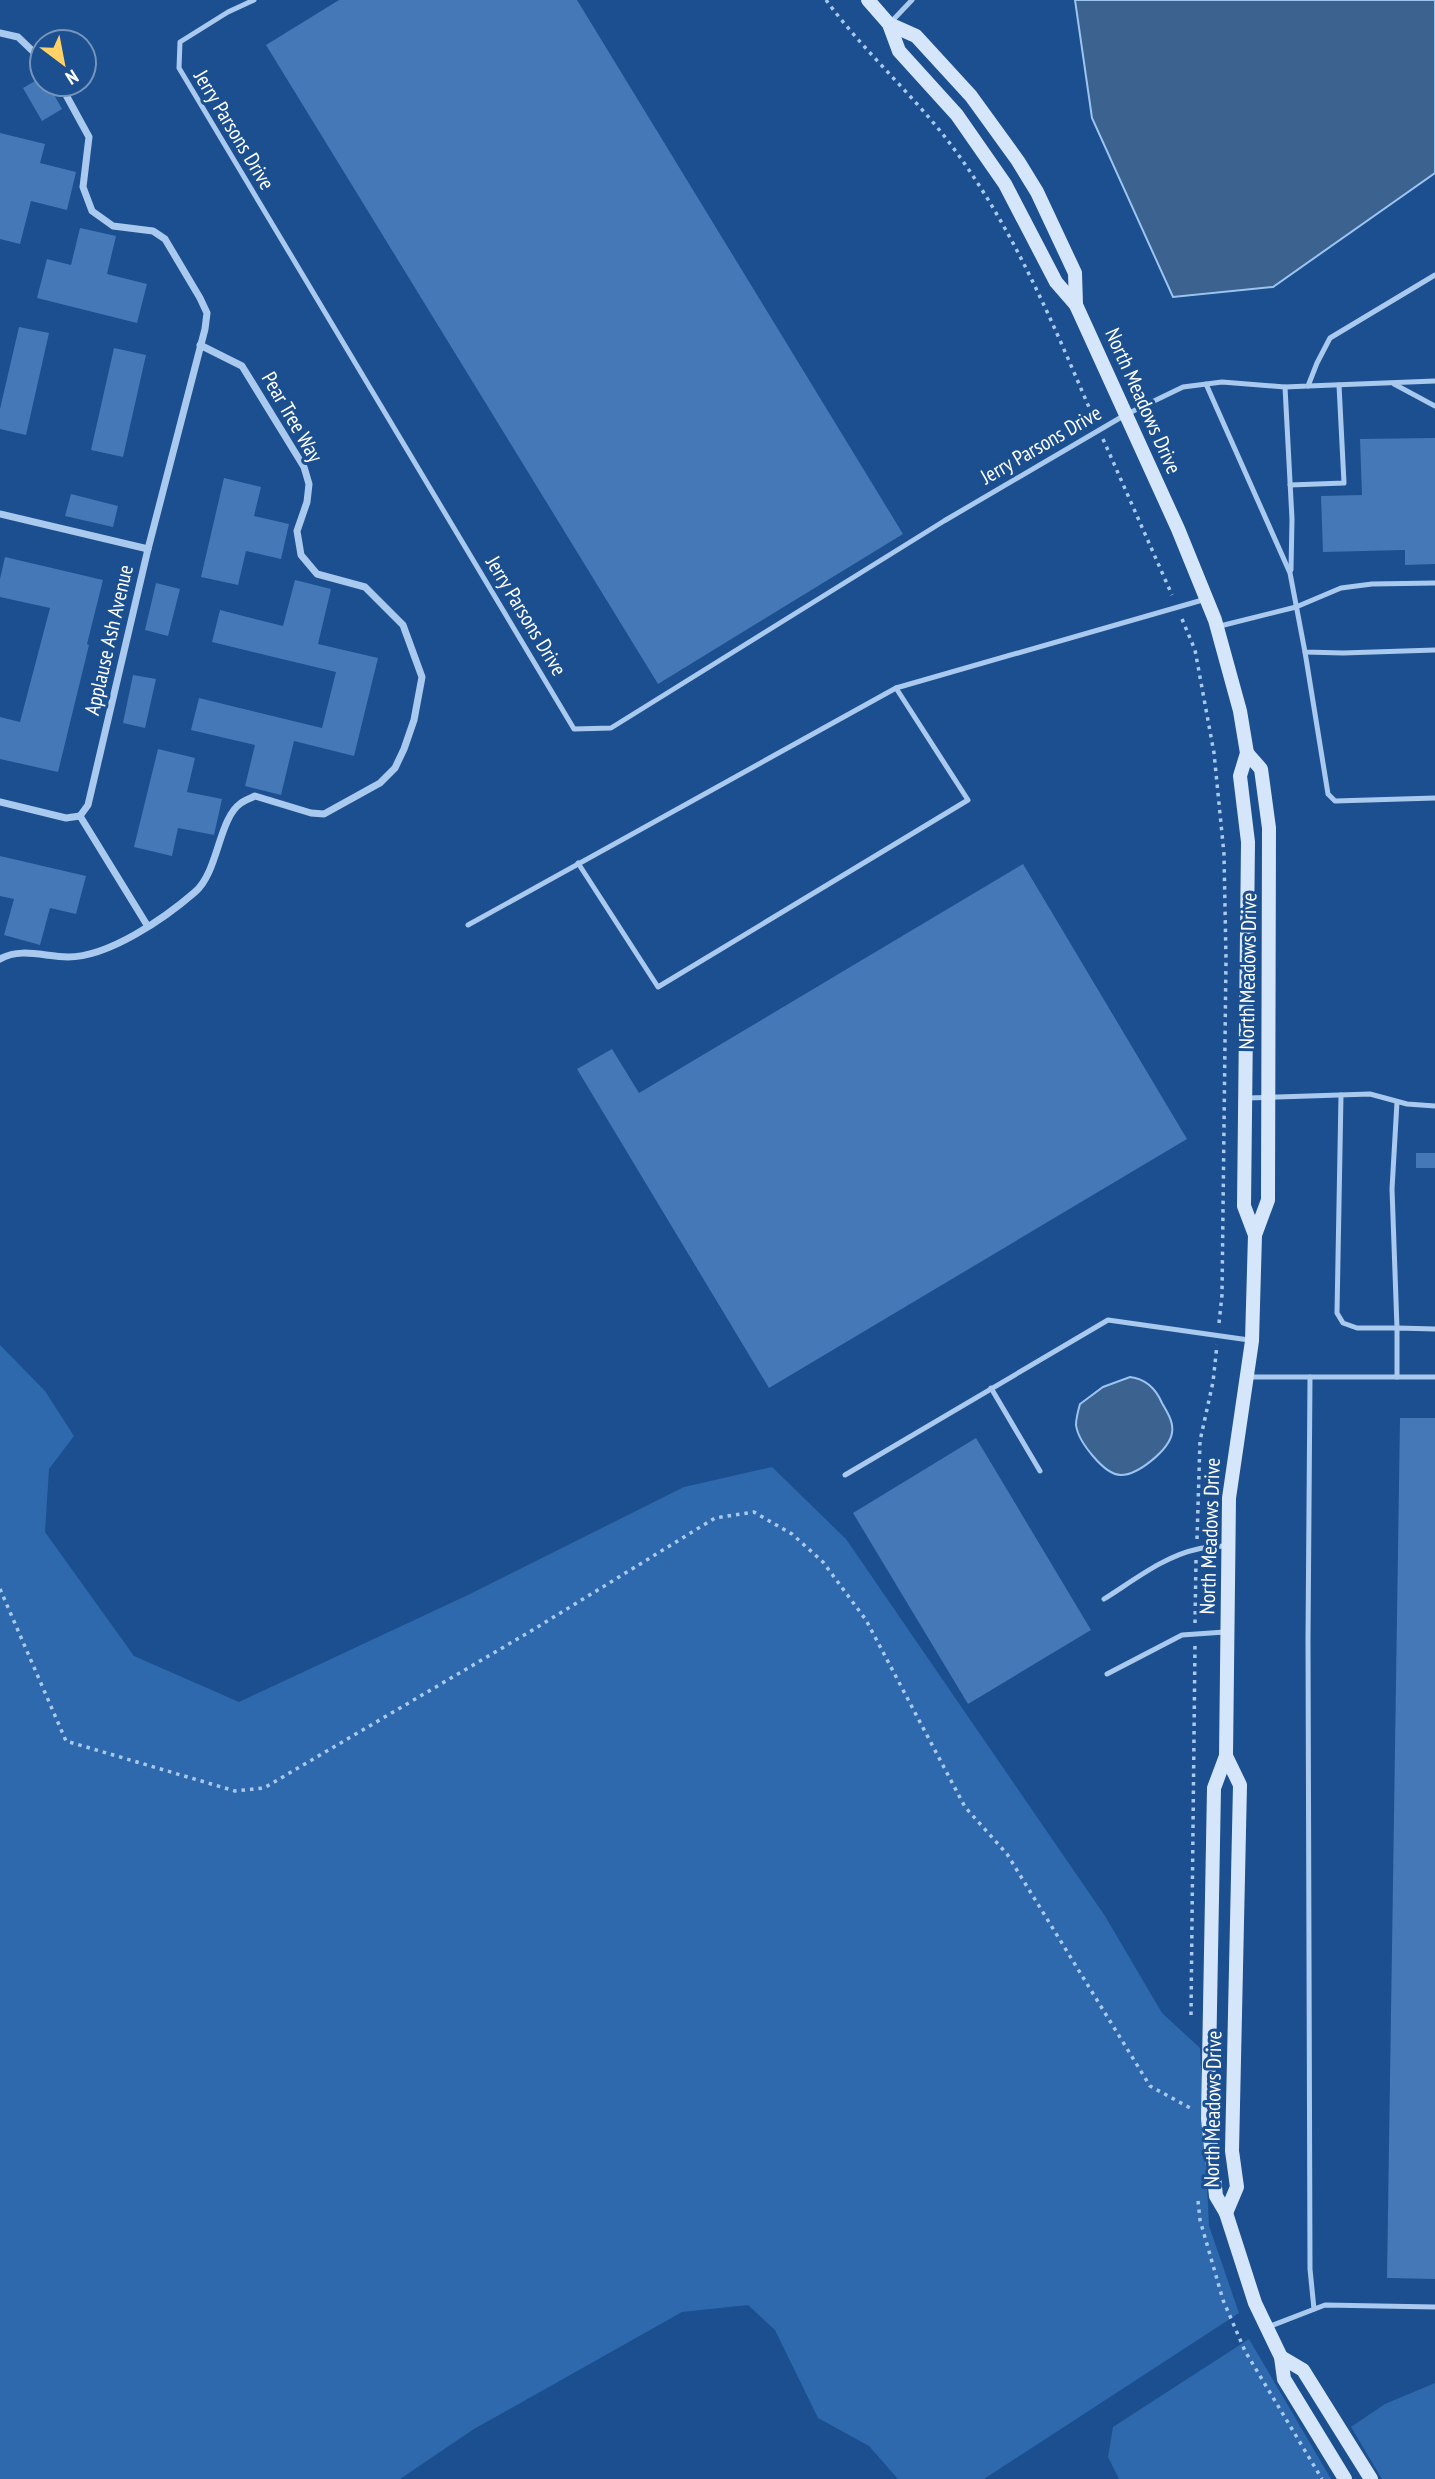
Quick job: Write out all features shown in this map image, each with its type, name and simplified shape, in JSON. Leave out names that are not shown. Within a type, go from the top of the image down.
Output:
[{"type":"street","name":"North Meadows Drive","points":[[868,0],[889,24],[899,51],[957,115],[1005,184],[1056,282],[1076,305],[1178,529],[1217,627],[1240,711],[1247,753],[1240,776],[1248,842],[1244,1206],[1255,1236]]},
{"type":"street","name":"North Meadows Drive","points":[[889,24],[916,36],[971,96],[1018,161],[1037,192],[1075,273],[1076,305]]},
{"type":"street","points":[[0,33],[18,37],[28,47]]},
{"type":"street","points":[[68,98],[89,137],[83,187],[92,211],[113,226],[153,231],[165,239],[206,313],[200,345]]},
{"type":"street","name":"Applause Ash Avenue","points":[[80,816],[88,805],[148,549],[200,345]]},
{"type":"street","name":"Pear Tree Way","points":[[0,959],[11,954],[68,957],[91,955],[113,947],[183,903],[202,886],[230,814],[241,803],[255,796],[311,813],[324,814],[337,809],[380,783],[395,768],[414,720],[422,677],[402,625],[365,587],[317,574],[301,555],[297,531],[307,502],[309,484],[304,467],[242,366],[200,345]]},
{"type":"street","points":[[0,514],[148,549]]},
{"type":"street","name":"North Meadows Drive","points":[[1247,753],[1261,769],[1269,828],[1268,1200],[1255,1236],[1252,1341],[1229,1498],[1226,1756],[1214,1787],[1208,2118],[1216,2196],[1226,2213],[1238,2257],[1265,2328],[1281,2357],[1284,2379],[1345,2479]]},
{"type":"street","points":[[0,802],[66,818],[80,816],[148,925]]},
{"type":"street","name":"North Meadows Drive","points":[[1226,1756],[1240,1785],[1232,2151],[1237,2187],[1226,2213]]},
{"type":"street","name":"North Meadows Drive","points":[[1281,2357],[1303,2370],[1371,2479]]},
{"type":"lane","name":"Jerry Parsons Drive","points":[[254,0],[228,12],[180,42],[179,68],[574,729],[611,728],[1098,428],[1183,387],[1222,382],[1285,387],[1435,381]]},
{"type":"lane","points":[[889,24],[912,0]]},
{"type":"lane","points":[[1308,386],[1330,338],[1435,275]]},
{"type":"lane","points":[[1391,383],[1435,406]]},
{"type":"lane","points":[[1206,384],[1290,573]]},
{"type":"lane","points":[[1290,485],[1344,484],[1339,385]]},
{"type":"lane","points":[[1285,387],[1292,519],[1290,573],[1328,794],[1335,801],[1435,798]]},
{"type":"lane","points":[[1217,627],[1296,607],[1340,588],[1372,584],[1435,583]]},
{"type":"lane","points":[[468,925],[896,688],[1206,600]]},
{"type":"lane","points":[[1305,652],[1435,650]]},
{"type":"lane","points":[[578,863],[658,987],[968,800],[896,688]]},
{"type":"lane","points":[[1245,1098],[1370,1094],[1397,1102],[1435,1106]]},
{"type":"lane","points":[[1341,1095],[1337,1313],[1343,1323],[1357,1328],[1435,1329]]},
{"type":"lane","points":[[1397,1102],[1392,1189],[1397,1377]]},
{"type":"lane","points":[[845,1475],[1108,1320],[1252,1341]]},
{"type":"lane","points":[[1248,1377],[1435,1377]]},
{"type":"lane","points":[[1310,1377],[1310,2269],[1314,2309]]},
{"type":"lane","points":[[991,1388],[1040,1471]]},
{"type":"lane","points":[[1104,1599],[1152,1569],[1197,1549],[1229,1546]]},
{"type":"lane","points":[[1107,1674],[1169,1640],[1195,1633],[1228,1632]]},
{"type":"lane","points":[[1265,2328],[1325,2305],[1435,2307]]},
{"type":"path","points":[[826,0],[944,137],[982,191],[1016,247],[1051,317],[1178,608],[1195,650],[1203,689],[1214,753],[1224,854],[1226,959],[1223,1295],[1213,1382],[1200,1441],[1191,2025]]},
{"type":"path","points":[[0,1589],[65,1741],[235,1791],[264,1788],[531,1631],[715,1518],[754,1512],[792,1534],[823,1562],[866,1620],[965,1807],[1007,1854],[1150,2086],[1208,2118]]},
{"type":"path","points":[[1191,2094],[1191,2120]]},
{"type":"path","points":[[1198,2195],[1200,2220],[1223,2300],[1234,2326],[1245,2351],[1322,2479]]},
{"type":"shaded area","points":[[1075,0],[1435,0],[1435,173],[1273,287],[1173,297],[1092,118]]},
{"type":"shaded area","points":[[0,1345],[45,1391],[74,1436],[49,1469],[45,1532],[134,1656],[239,1702],[470,1594],[684,1487],[772,1467],[846,1539],[1105,1916],[1162,2013],[1200,2048],[1209,2226],[1239,2313],[984,2479],[898,2479],[869,2446],[818,2418],[775,2330],[748,2305],[682,2312],[474,2429],[400,2479],[0,2479]]},
{"type":"shaded area","points":[[1130,1377],[1146,1382],[1157,1393],[1170,1417],[1172,1433],[1165,1447],[1152,1460],[1136,1471],[1121,1475],[1114,1474],[1093,1456],[1081,1440],[1076,1422],[1080,1404],[1103,1387]]},
{"type":"shaded area","points":[[1249,2339],[1331,2479],[1119,2479],[1108,2457],[1113,2427]]},
{"type":"shaded area","points":[[1435,2383],[1435,2479],[1382,2479],[1351,2427],[1385,2404]]},
{"type":"building","points":[[339,0],[577,0],[903,534],[658,684],[266,45]]},
{"type":"building","points":[[29,98],[56,98],[62,109],[42,121]]},
{"type":"building","points":[[0,133],[45,144],[40,163],[76,172],[67,210],[31,201],[20,244],[0,239]]},
{"type":"building","points":[[80,228],[116,236],[107,274],[147,284],[137,323],[37,298],[47,259],[71,265]]},
{"type":"building","points":[[19,327],[49,333],[26,435],[0,429],[0,409]]},
{"type":"building","points":[[114,348],[146,355],[123,457],[91,450]]},
{"type":"building","points":[[1435,438],[1435,564],[1405,565],[1405,550],[1323,552],[1321,496],[1362,495],[1360,439]]},
{"type":"building","points":[[224,478],[261,487],[254,516],[289,524],[281,559],[246,551],[238,585],[201,577]]},
{"type":"building","points":[[71,494],[118,506],[113,527],[65,516]]},
{"type":"building","points":[[5,557],[103,580],[58,772],[0,759],[0,717],[20,722],[50,608],[0,597],[0,579]]},
{"type":"building","points":[[295,580],[331,589],[318,644],[378,658],[354,756],[294,741],[281,795],[245,786],[255,745],[191,730],[199,698],[322,728],[336,672],[212,642],[220,610],[283,626]]},
{"type":"building","points":[[156,583],[180,589],[168,636],[145,630]]},
{"type":"building","points":[[133,675],[156,679],[145,728],[123,723]]},
{"type":"building","points":[[158,749],[195,758],[187,792],[222,799],[214,835],[178,828],[172,856],[134,847]]},
{"type":"building","points":[[0,856],[86,876],[76,914],[50,908],[40,945],[4,935],[14,899],[0,896]]},
{"type":"building","points":[[1023,864],[1187,1139],[769,1388],[577,1069],[612,1049],[639,1093]]},
{"type":"building","points":[[1416,1153],[1435,1153],[1435,1168],[1416,1168]]},
{"type":"building","points":[[1400,1418],[1435,1418],[1435,2279],[1387,2278]]},
{"type":"building","points":[[976,1438],[1091,1630],[968,1704],[853,1513]]}]
